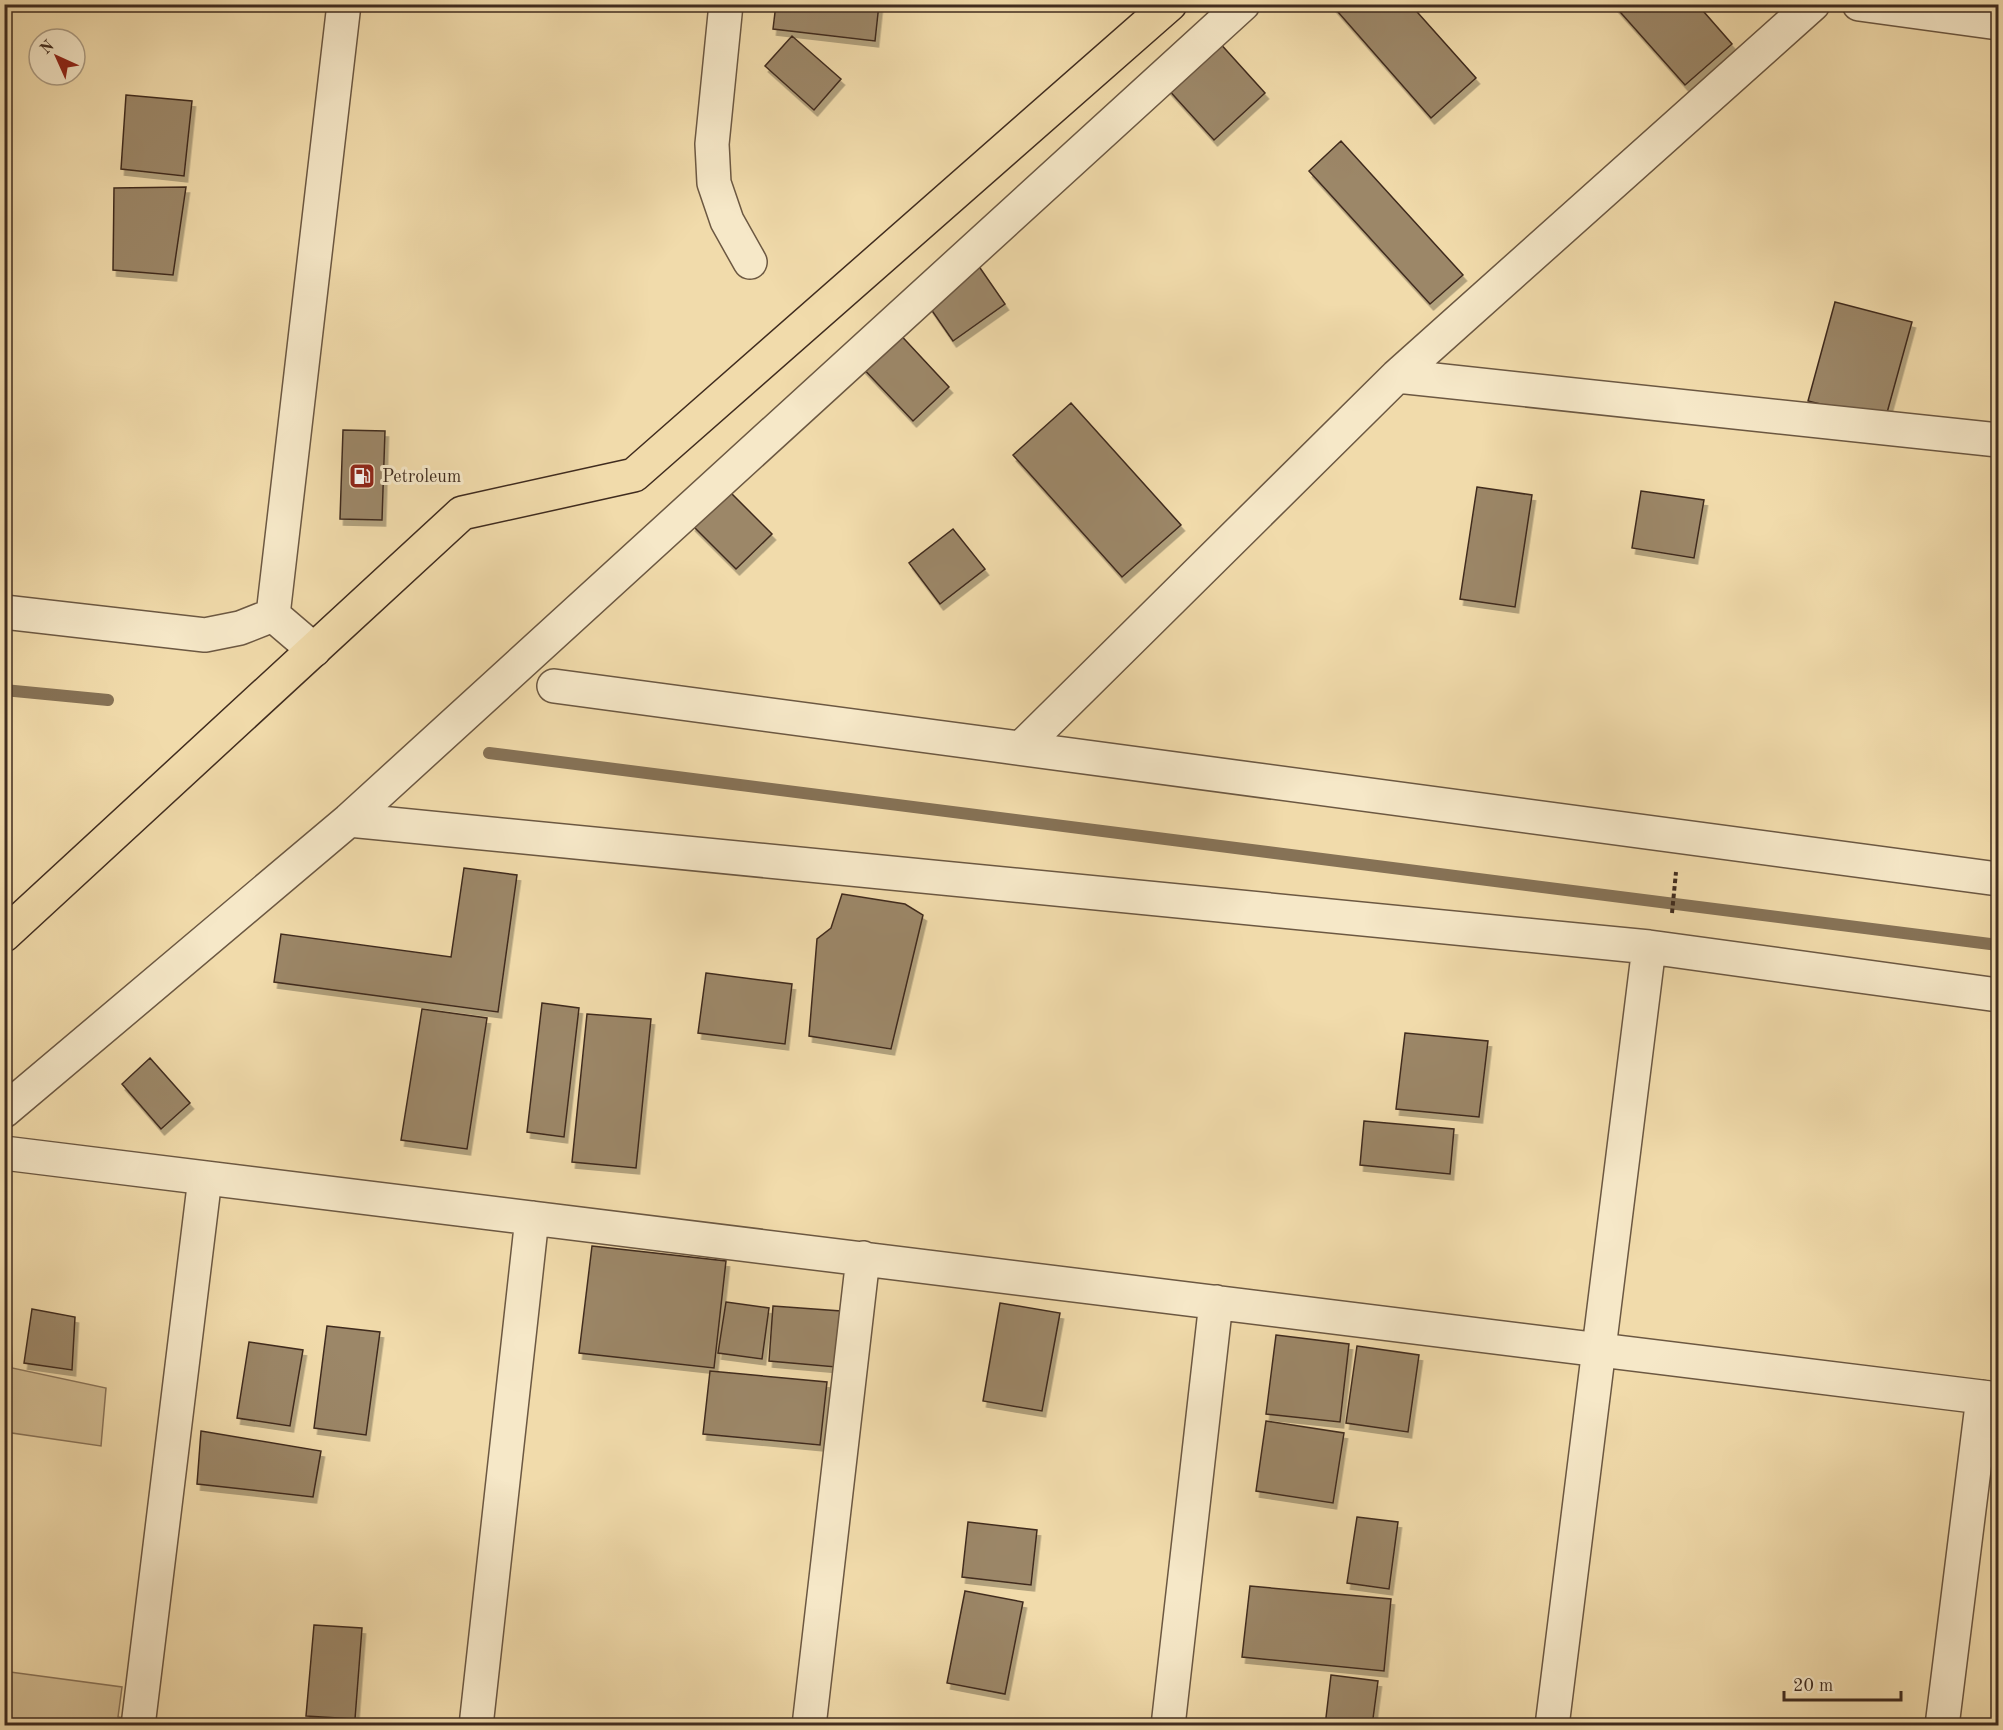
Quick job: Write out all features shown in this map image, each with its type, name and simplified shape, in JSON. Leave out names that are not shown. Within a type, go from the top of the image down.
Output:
[{"type":"highway","points":[[4,935],[462,513],[634,475],[1170,4]]},
{"type":"street","points":[[273,615],[344,4]]},
{"type":"street","points":[[726,4],[712,144],[714,183],[727,221],[750,262]]},
{"type":"street","points":[[4,1112],[350,820],[1243,4]]},
{"type":"street","points":[[1021,748],[1397,376],[1813,4]]},
{"type":"street","points":[[1859,4],[1998,23]]},
{"type":"street","points":[[1397,376],[1998,440]]},
{"type":"street","points":[[4,612],[205,635],[240,628],[273,615]]},
{"type":"street","points":[[273,615],[314,650]]},
{"type":"street","points":[[554,686],[1998,879]]},
{"type":"street","points":[[350,820],[1649,947],[1998,995]]},
{"type":"street","points":[[1552,1725],[1649,947]]},
{"type":"street","points":[[4,1153],[1990,1398],[1942,1725]]},
{"type":"street","points":[[138,1725],[205,1178]]},
{"type":"street","points":[[476,1725],[532,1218]]},
{"type":"street","points":[[809,1725],[864,1258]]},
{"type":"street","points":[[1168,1725],[1216,1302]]},
{"type":"path","points":[[1671,922],[1676,874]]},
{"type":"shaded area","points":[[5,1330],[11,1334],[12,1368],[106,1388],[101,1446],[5,1432]]},
{"type":"shaded area","points":[[10,1672],[122,1687],[118,1717],[134,1720],[133,1726],[5,1726]]},
{"type":"building","points":[[776,4],[879,4],[875,41],[773,29]]},
{"type":"building","points":[[1331,4],[1410,4],[1476,78],[1431,118]]},
{"type":"building","points":[[1613,4],[1697,4],[1732,44],[1685,85]]},
{"type":"building","points":[[792,36],[841,79],[814,110],[765,66]]},
{"type":"building","points":[[1217,40],[1265,93],[1214,140],[1166,87]]},
{"type":"building","points":[[126,95],[192,101],[184,176],[121,169]]},
{"type":"building","points":[[1341,141],[1463,275],[1430,304],[1309,171]]},
{"type":"building","points":[[186,187],[173,275],[113,270],[114,188]]},
{"type":"building","points":[[978,265],[1005,304],[953,341],[926,302]]},
{"type":"building","points":[[1835,302],[1912,322],[1885,420],[1808,401]]},
{"type":"building","points":[[894,328],[949,387],[913,421],[857,362]]},
{"type":"building","points":[[1071,403],[1181,525],[1122,577],[1013,455]]},
{"type":"building","points":[[343,430],[385,431],[382,520],[340,519]]},
{"type":"building","points":[[1477,487],[1532,495],[1515,607],[1460,599]]},
{"type":"building","points":[[727,489],[772,534],[736,569],[692,525]]},
{"type":"building","points":[[1641,491],[1704,500],[1694,558],[1632,548]]},
{"type":"building","points":[[953,529],[985,569],[940,604],[909,563]]},
{"type":"building","points":[[464,868],[517,875],[498,1012],[274,982],[281,934],[451,957]]},
{"type":"building","points":[[842,894],[905,904],[923,915],[891,1049],[809,1036],[817,939],[831,928]]},
{"type":"building","points":[[706,973],[792,984],[785,1044],[698,1033]]},
{"type":"building","points":[[542,1003],[579,1008],[564,1137],[527,1132]]},
{"type":"building","points":[[422,1009],[487,1018],[467,1149],[401,1140]]},
{"type":"building","points":[[587,1014],[651,1019],[636,1168],[572,1162]]},
{"type":"building","points":[[1405,1033],[1488,1041],[1479,1117],[1396,1109]]},
{"type":"building","points":[[150,1058],[190,1103],[161,1129],[122,1084]]},
{"type":"building","points":[[1364,1121],[1454,1129],[1450,1174],[1360,1165]]},
{"type":"building","points":[[592,1246],[726,1261],[714,1368],[579,1353]]},
{"type":"building","points":[[726,1302],[769,1308],[762,1359],[718,1353]]},
{"type":"building","points":[[1000,1303],[1060,1313],[1042,1411],[983,1401]]},
{"type":"building","points":[[773,1306],[841,1311],[836,1367],[769,1361]]},
{"type":"building","points":[[32,1309],[75,1317],[72,1370],[24,1363]]},
{"type":"building","points":[[327,1326],[380,1332],[366,1435],[314,1428]]},
{"type":"building","points":[[1276,1335],[1349,1344],[1340,1422],[1266,1414]]},
{"type":"building","points":[[249,1342],[303,1350],[290,1426],[237,1418]]},
{"type":"building","points":[[1357,1346],[1419,1355],[1408,1432],[1346,1423]]},
{"type":"building","points":[[710,1371],[827,1382],[820,1445],[703,1434]]},
{"type":"building","points":[[1266,1421],[1344,1433],[1333,1503],[1256,1491]]},
{"type":"building","points":[[201,1431],[321,1451],[313,1497],[197,1484]]},
{"type":"building","points":[[1357,1517],[1398,1522],[1389,1589],[1347,1583]]},
{"type":"building","points":[[968,1522],[1037,1530],[1031,1585],[962,1577]]},
{"type":"building","points":[[1250,1586],[1391,1599],[1384,1671],[1242,1657]]},
{"type":"building","points":[[965,1591],[1023,1602],[1005,1694],[947,1683]]},
{"type":"building","points":[[314,1625],[362,1628],[355,1719],[306,1716]]},
{"type":"building","points":[[1331,1675],[1378,1681],[1372,1726],[1325,1726]]},
{"type":"waterway","points":[[4,690],[108,700]]},
{"type":"waterway","points":[[489,753],[1998,945]]},
{"type":"place","name":"Petroleum","points":[[362,476]]}]
